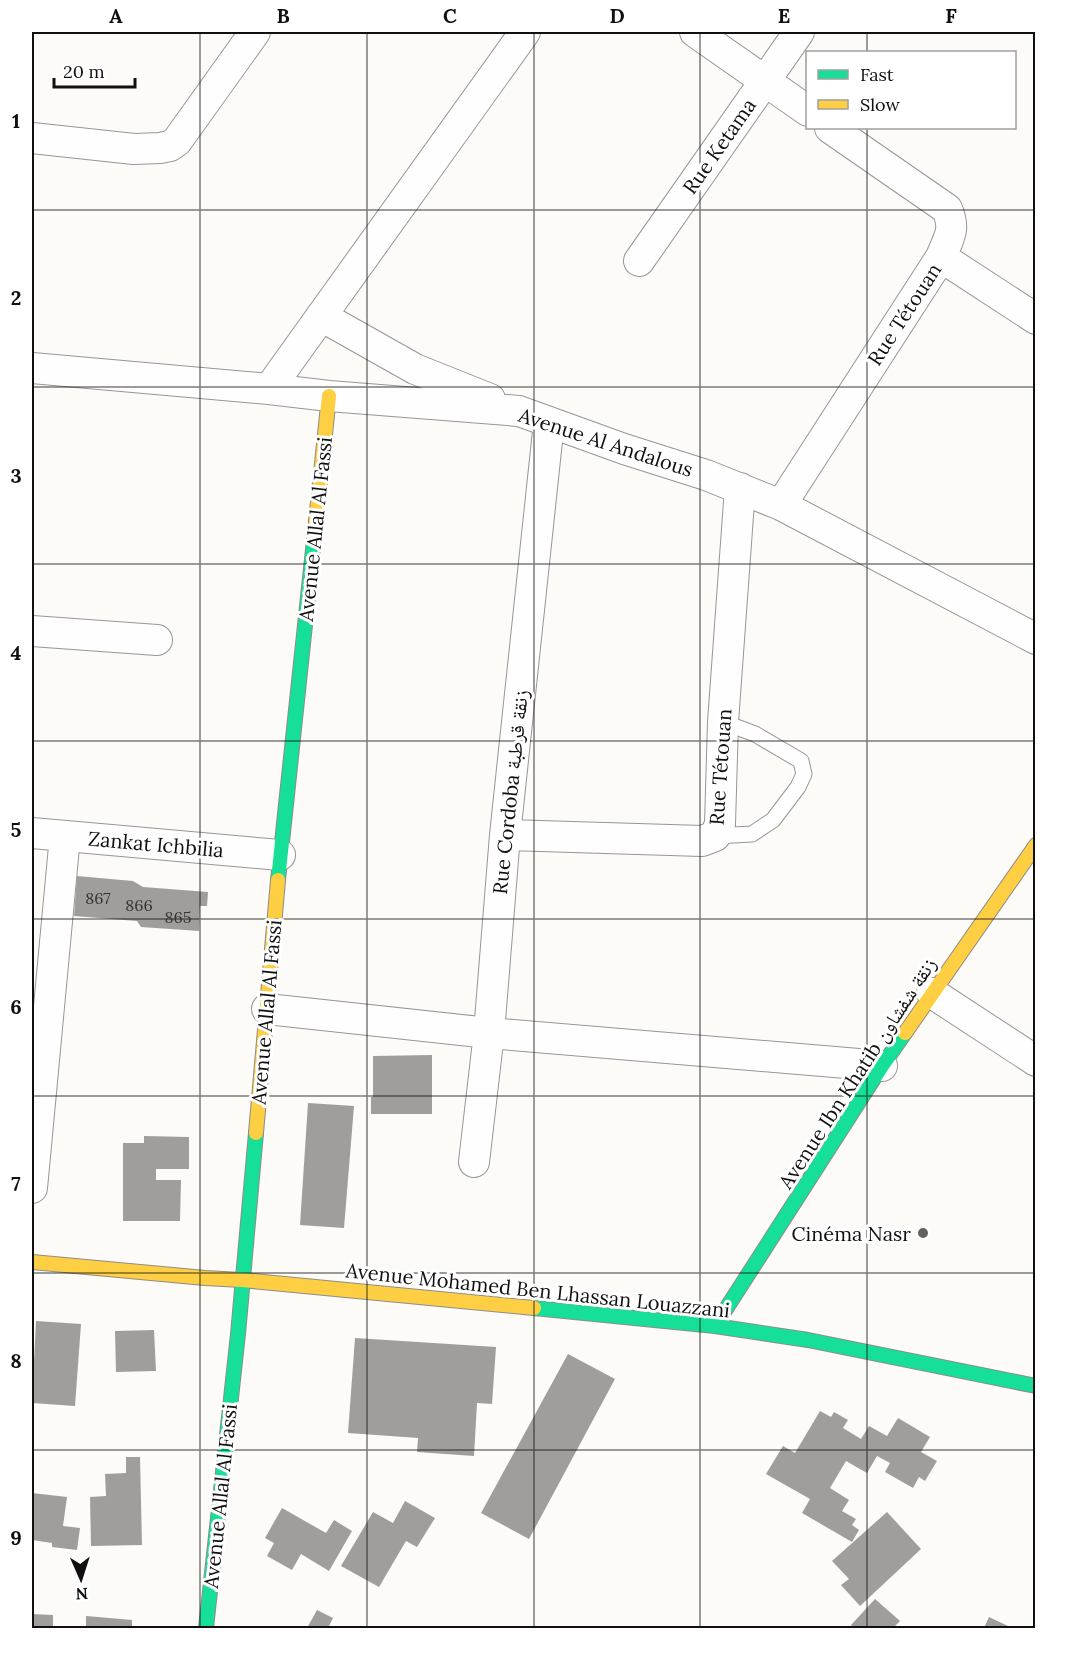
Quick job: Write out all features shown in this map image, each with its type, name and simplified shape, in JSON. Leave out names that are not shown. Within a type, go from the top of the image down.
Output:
[{"type":"street","points":[[32,138],[134,148],[170,146],[177,141],[255,32]]},
{"type":"street","points":[[269,389],[525,32]]},
{"type":"street","points":[[695,32],[806,110]]},
{"type":"street","name":"Rue Ketama","points":[[639,261],[799,32]]},
{"type":"street","name":"Rue Tétouan","points":[[781,505],[941,256],[952,231],[947,209],[832,129]]},
{"type":"street","points":[[941,256],[1035,319]]},
{"type":"street","points":[[321,316],[416,369],[519,411]]},
{"type":"street","name":"Avenue Al Andalous","points":[[32,368],[519,411],[740,488],[781,505],[1035,639]]},
{"type":"street","name":"Avenue Allal Al Fassi","points":[[206,1629],[242,1280],[280,855],[329,396]]},
{"type":"street","name":"Rue Cordoba زنقة قرطبة","points":[[474,1162],[489,1033],[505,835],[549,423]]},
{"type":"street","name":"Rue Tétouan","points":[[505,835],[702,841],[715,836],[720,824],[723,722],[740,488]]},
{"type":"street","points":[[32,631],[157,640]]},
{"type":"street","name":"Zankat Ichbilia","points":[[32,833],[280,855]]},
{"type":"street","points":[[32,1188],[41,1097],[42,959],[65,836]]},
{"type":"street","name":"Avenue Ibn Khatib زنقة شفشاون","points":[[716,1326],[882,1066],[1035,845]]},
{"type":"street","points":[[932,993],[1035,1061]]},
{"type":"street","points":[[267,1009],[489,1033],[882,1066]]},
{"type":"street","name":"Avenue Mohamed Ben Lhassan Louazzani","points":[[32,1262],[716,1326],[808,1340],[1035,1386]]},
{"type":"lane","points":[[715,836],[752,834],[773,820],[798,787],[804,774],[801,761],[755,734],[723,722]]},
{"type":"building","points":[[77,876],[133,881],[143,887],[208,892],[207,906],[200,906],[199,931],[141,927],[137,921],[74,916]]},
{"type":"building","points":[[432,1055],[432,1114],[371,1114],[373,1056]]},
{"type":"building","points":[[308,1103],[354,1106],[344,1228],[300,1225]]},
{"type":"building","points":[[144,1136],[189,1137],[189,1169],[156,1169],[156,1180],[181,1180],[180,1221],[123,1221],[123,1143],[144,1143]]},
{"type":"building","points":[[36,1321],[81,1324],[75,1406],[32,1403]]},
{"type":"building","points":[[154,1330],[156,1371],[116,1372],[115,1331]]},
{"type":"building","points":[[355,1338],[496,1347],[492,1404],[477,1403],[474,1456],[417,1452],[418,1438],[348,1433]]},
{"type":"building","points":[[568,1354],[615,1379],[529,1539],[481,1513]]},
{"type":"building","points":[[820,1411],[831,1417],[834,1412],[848,1420],[843,1428],[861,1439],[869,1426],[887,1436],[898,1418],[930,1437],[921,1452],[937,1461],[925,1481],[919,1477],[913,1488],[885,1472],[890,1463],[877,1456],[867,1473],[846,1461],[830,1488],[849,1500],[842,1511],[856,1519],[852,1525],[859,1530],[852,1542],[802,1513],[810,1499],[766,1474],[783,1446],[795,1453]]},
{"type":"building","points":[[126,1457],[140,1457],[142,1545],[91,1546],[90,1497],[106,1496],[105,1474],[126,1473]]},
{"type":"building","points":[[32,1493],[67,1497],[63,1526],[80,1528],[77,1550],[52,1547],[52,1543],[32,1540]]},
{"type":"building","points":[[405,1501],[435,1518],[417,1547],[406,1541],[379,1587],[341,1566],[373,1512],[393,1523]]},
{"type":"building","points":[[282,1508],[326,1533],[334,1520],[352,1531],[329,1571],[301,1554],[292,1570],[267,1556],[274,1543],[265,1538]]},
{"type":"building","points":[[887,1512],[921,1549],[860,1606],[841,1585],[849,1579],[832,1561]]},
{"type":"building","points":[[875,1599],[900,1621],[893,1628],[854,1628],[851,1625]]},
{"type":"building","points":[[317,1610],[333,1618],[328,1628],[307,1628]]},
{"type":"building","points":[[32,1614],[53,1615],[53,1628],[32,1628]]},
{"type":"building","points":[[86,1616],[132,1620],[132,1628],[86,1628]]},
{"type":"building","points":[[989,1617],[1008,1626],[1006,1628],[984,1628]]},
{"type":"traffic: fast","points":[[278,880],[314,540]]},
{"type":"traffic: fast","points":[[715,1326],[905,1033]]},
{"type":"traffic: fast","points":[[206,1628],[238,1334],[256,1133]]},
{"type":"traffic: fast","points":[[534,1308],[715,1326],[808,1340],[1036,1386]]},
{"type":"traffic: slow","points":[[314,540],[329,396]]},
{"type":"traffic: slow","points":[[905,1033],[1036,845]]},
{"type":"traffic: slow","points":[[256,1133],[278,880]]},
{"type":"traffic: slow","points":[[32,1262],[534,1308]]},
{"type":"place","name":"Cinéma Nasr","points":[[923,1233]]}]
